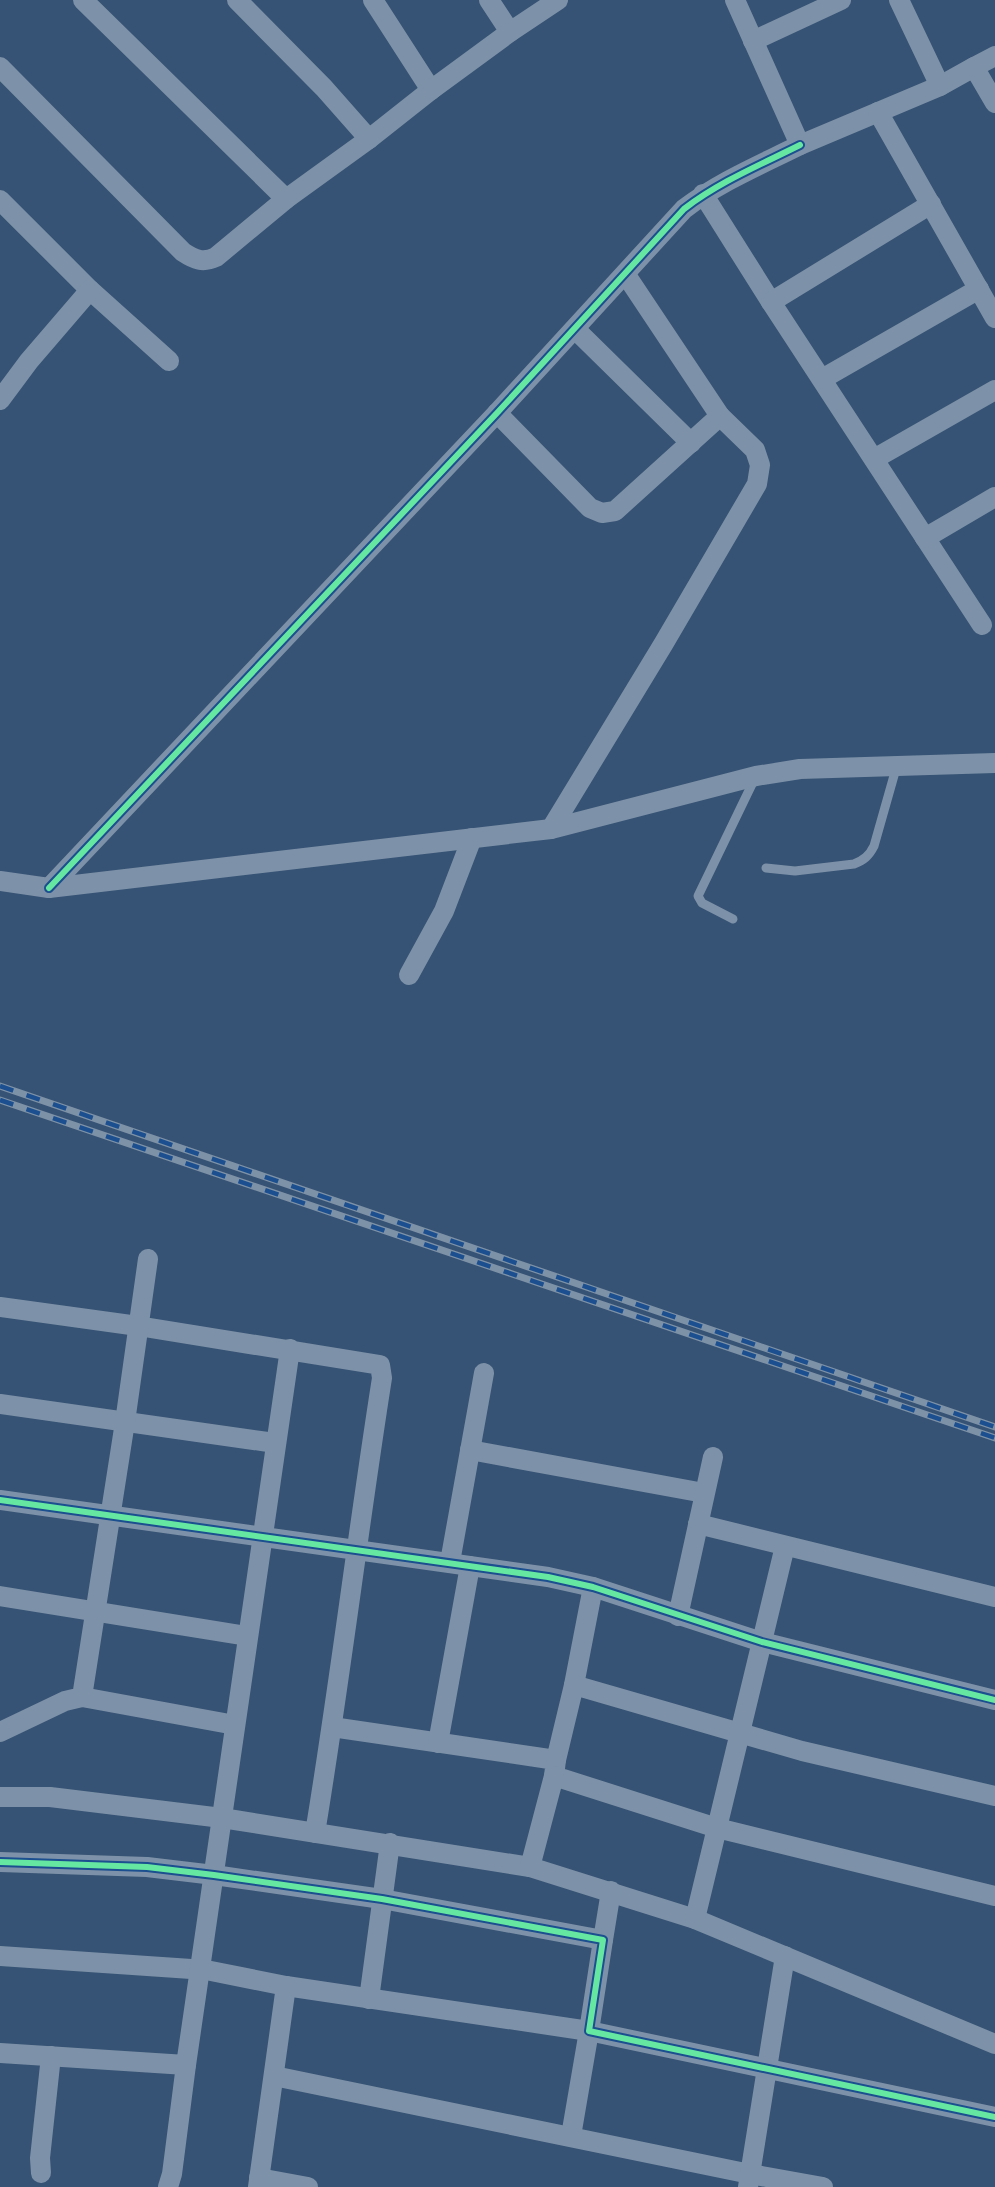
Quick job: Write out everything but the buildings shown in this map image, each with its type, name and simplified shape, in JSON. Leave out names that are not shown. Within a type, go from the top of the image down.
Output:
[{"type":"street","points":[[84,0],[286,199]]},
{"type":"street","points":[[237,0],[324,88],[369,139]]},
{"type":"street","points":[[373,0],[431,90]]},
{"type":"street","points":[[489,0],[510,32]]},
{"type":"street","points":[[0,67],[183,252],[192,258],[208,261],[431,90],[558,0]]},
{"type":"street","points":[[735,0],[800,145]]},
{"type":"street","points":[[753,41],[841,0]]},
{"type":"street","points":[[899,0],[939,86]]},
{"type":"street","points":[[48,888],[626,275],[684,209],[703,194],[800,145],[939,86],[995,57]]},
{"type":"street","points":[[974,67],[995,103]]},
{"type":"street","points":[[878,112],[995,318]]},
{"type":"street","points":[[703,194],[982,625]]},
{"type":"street","points":[[0,200],[90,290],[169,362]]},
{"type":"street","points":[[771,302],[931,204]]},
{"type":"street","points":[[550,829],[664,643],[757,484],[760,465],[755,450],[720,416],[626,275]]},
{"type":"street","points":[[822,379],[979,289]]},
{"type":"street","points":[[0,400],[29,361],[90,290]]},
{"type":"street","points":[[575,329],[691,443]]},
{"type":"street","points":[[874,459],[995,390]]},
{"type":"street","points":[[497,412],[590,508],[602,513],[615,511],[720,416]]},
{"type":"street","points":[[926,538],[995,497]]},
{"type":"street","points":[[0,880],[48,888],[550,829],[756,776],[800,769],[995,762]]},
{"type":"street","points":[[409,975],[444,912],[472,838]]},
{"type":"street","points":[[82,1697],[126,1422],[148,1259]]},
{"type":"street","points":[[0,1307],[290,1349],[380,1365],[382,1378],[315,1833]]},
{"type":"street","points":[[168,2187],[172,2174],[247,1636],[264,1538],[275,1443],[290,1349]]},
{"type":"street","points":[[450,1562],[484,1372]]},
{"type":"street","points":[[0,1404],[275,1443]]},
{"type":"street","points":[[470,1450],[704,1493]]},
{"type":"street","points":[[678,1616],[713,1457]]},
{"type":"street","points":[[0,1500],[548,1577],[593,1587],[762,1642],[995,1700]]},
{"type":"street","points":[[698,1524],[995,1598]]},
{"type":"street","points":[[695,1919],[785,1545]]},
{"type":"street","points":[[438,1743],[470,1566]]},
{"type":"street","points":[[530,1867],[574,1685],[593,1587]]},
{"type":"street","points":[[0,1596],[247,1636]]},
{"type":"street","points":[[574,1685],[802,1751],[995,1796]]},
{"type":"street","points":[[0,1732],[66,1701],[82,1697],[235,1725]]},
{"type":"street","points":[[332,1727],[438,1743],[555,1768],[717,1828],[995,1896]]},
{"type":"street","points":[[0,1797],[50,1797],[222,1818],[530,1867],[695,1919],[995,2044]]},
{"type":"street","points":[[369,1999],[390,1843]]},
{"type":"street","points":[[0,1862],[147,1867],[214,1875],[382,1899],[603,1940]]},
{"type":"street","points":[[572,2136],[611,1892]]},
{"type":"street","points":[[0,1956],[200,1970],[286,1986],[589,2031],[995,2116]]},
{"type":"street","points":[[749,2181],[785,1956]]},
{"type":"street","points":[[286,1986],[259,2182],[308,2187]]},
{"type":"street","points":[[0,2053],[186,2065]]},
{"type":"street","points":[[41,2173],[40,2158],[51,2056]]},
{"type":"street","points":[[274,2076],[572,2136],[749,2181],[823,2187]]},
{"type":"lane","points":[[766,868],[795,871],[863,861],[874,846],[897,765]]},
{"type":"lane","points":[[733,919],[702,903],[698,897],[756,776]]},
{"type":"railway","points":[[0,1086],[995,1427]]},
{"type":"railway","points":[[0,1100],[995,1438]]},
{"type":"cycle path","points":[[49,888],[497,413],[684,209],[726,182],[800,145]]},
{"type":"cycle path","points":[[0,1500],[548,1577],[593,1587],[762,1642],[995,1700]]},
{"type":"cycle path","points":[[0,1862],[147,1867],[214,1875],[382,1899],[603,1940],[589,2031],[995,2117]]}]
